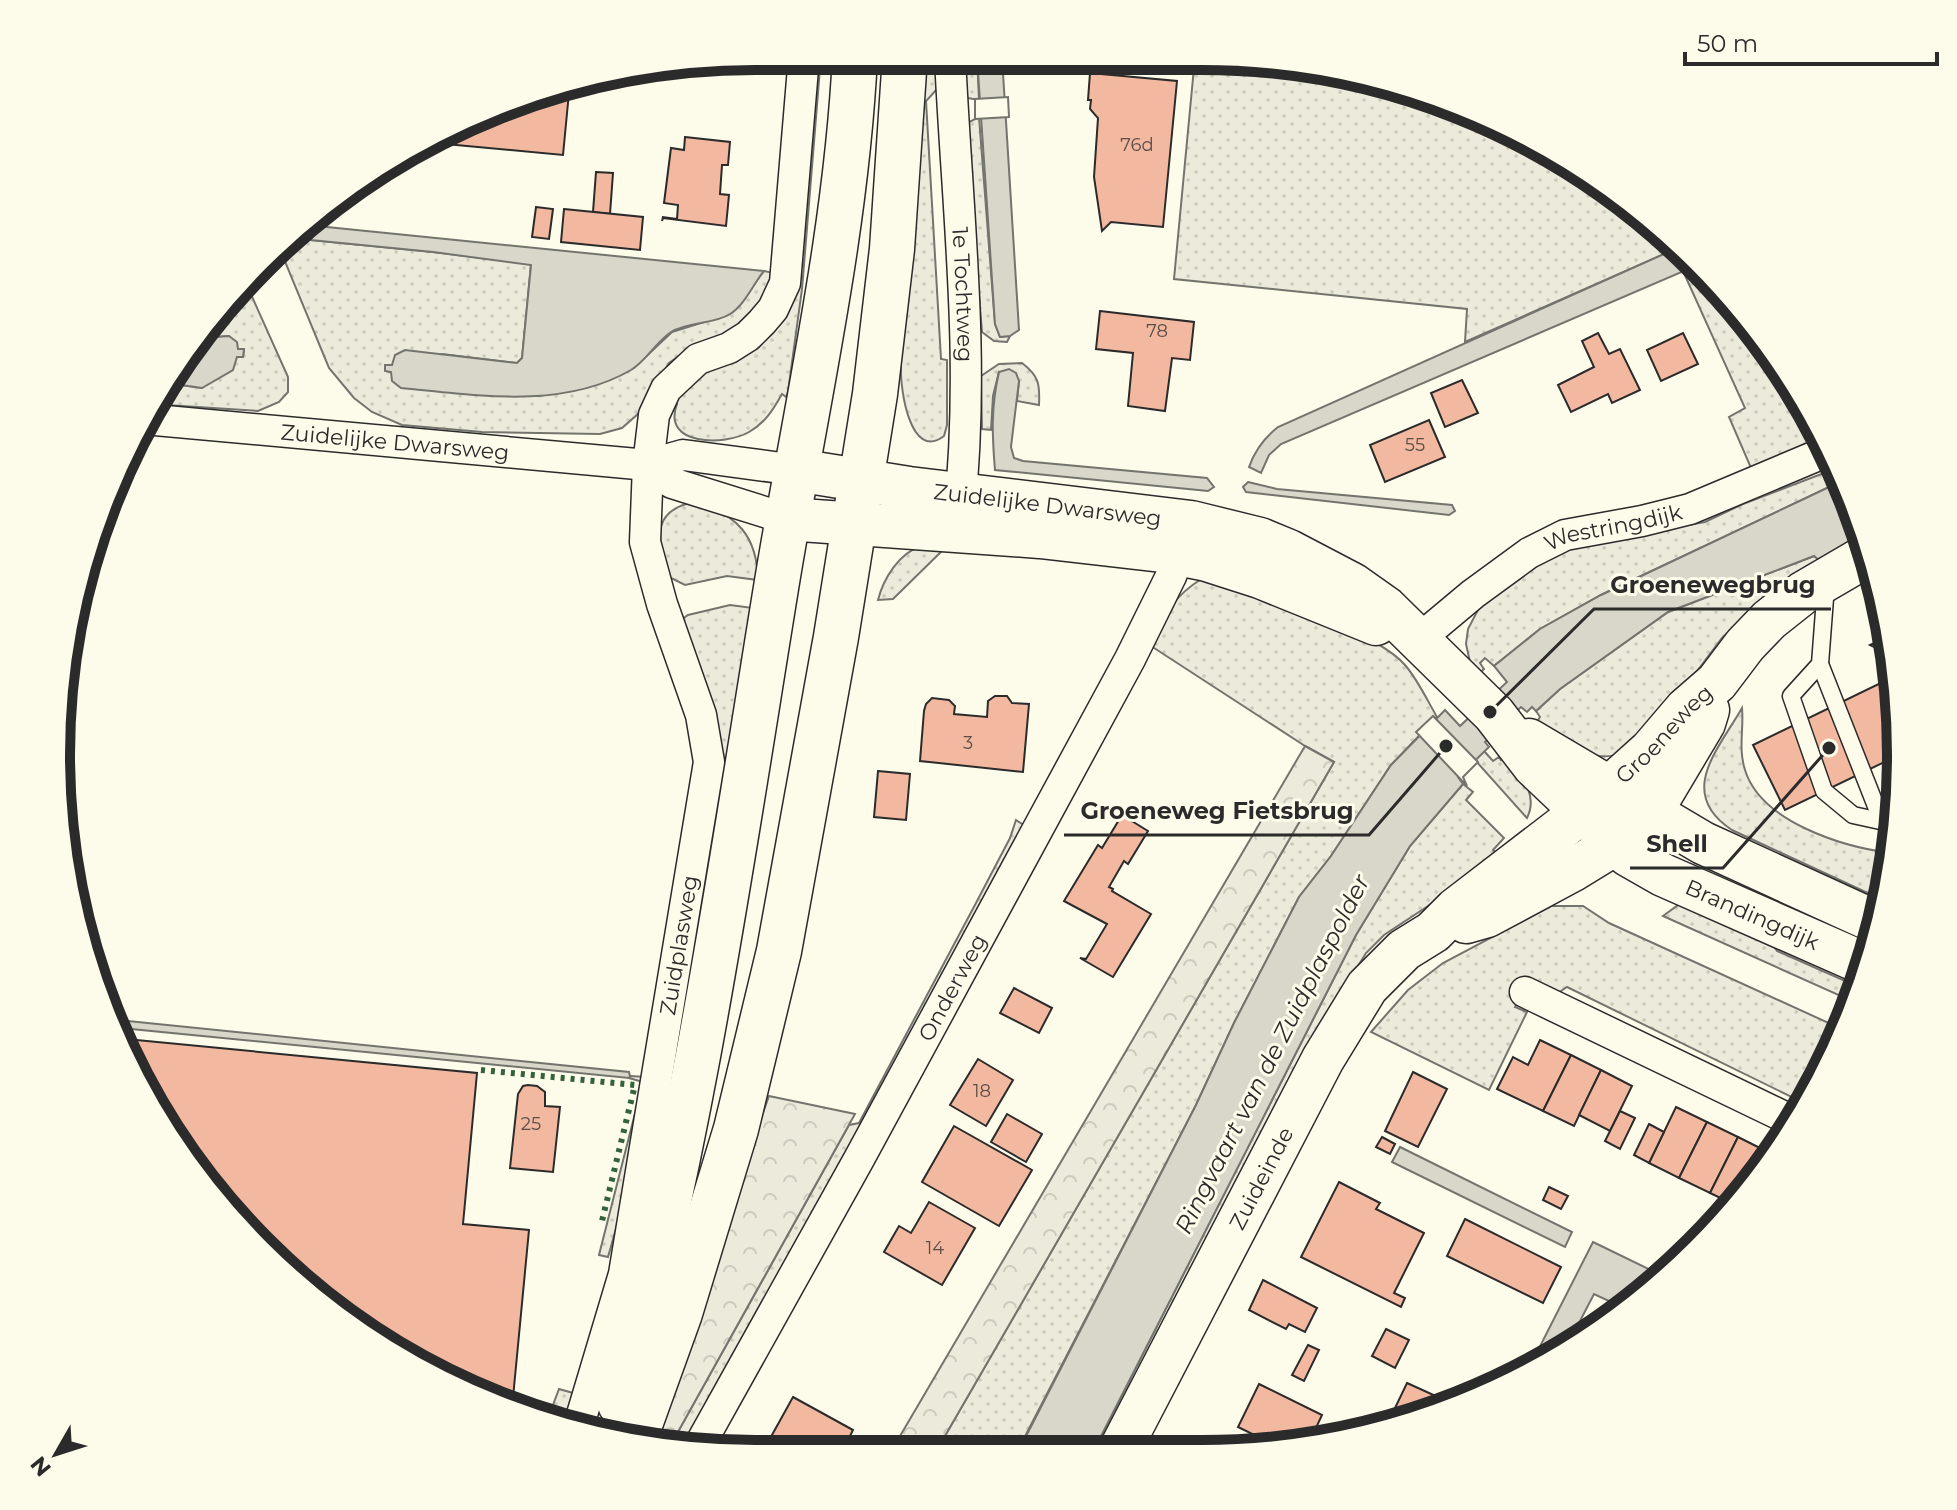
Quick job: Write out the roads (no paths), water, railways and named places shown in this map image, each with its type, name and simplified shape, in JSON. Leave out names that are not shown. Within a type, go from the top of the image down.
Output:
[{"type":"main road","points":[[796,470],[819,356],[842,207],[854,70]]},
{"type":"main road","points":[[638,1430],[680,1313],[736,1129],[779,951],[863,481],[892,249],[904,70]]},
{"type":"main road","name":"Zuidplasweg","points":[[616,1426],[645,1313],[686,1121],[724,918],[796,470]]},
{"type":"street","points":[[648,465],[654,415],[666,389],[698,359],[729,348],[748,336],[773,309],[785,283],[803,70]]},
{"type":"street","name":"1e Tochtweg","points":[[951,70],[964,292],[967,409],[959,513]]},
{"type":"street","name":"Zuidelijke Dwarsweg","points":[[158,420],[648,465],[683,455],[863,481],[959,513]]},
{"type":"street","name":"Westringdijk","points":[[1418,640],[1529,553],[1565,535],[1690,509],[1818,455]]},
{"type":"street","name":"Zuidelijke Dwarsweg","points":[[648,465],[672,483],[787,519],[855,523],[959,513],[1185,538],[1260,539],[1309,561],[1370,596],[1492,713]]},
{"type":"street","name":"Zuidplasweg","points":[[581,1418],[624,1274],[709,762],[701,715],[662,604],[645,542],[648,465]]},
{"type":"street","name":"Onderweg","points":[[703,1438],[859,1159],[1122,673],[1171,576],[1185,538]]},
{"type":"street","name":"Groeneweg","points":[[1595,799],[1651,750],[1686,709],[1717,682],[1756,632],[1784,608],[1859,560]]},
{"type":"street","name":"Groeneweg","points":[[1615,844],[1660,797],[1704,723],[1717,682]]},
{"type":"street","name":"Brandingdijk","points":[[1492,713],[1595,799],[1615,844],[1628,855],[1663,875],[1856,960]]},
{"type":"street","name":"Brandingdijk","points":[[1595,799],[1648,811],[1743,863],[1867,918]]},
{"type":"street","name":"Zuideinde","points":[[1125,1440],[1211,1270],[1341,1026],[1367,987],[1388,964],[1433,932],[1456,909],[1595,799]]},
{"type":"street","name":"Zuideinde","points":[[1433,932],[1487,916],[1615,844]]},
{"type":"street","points":[[1525,992],[1784,1117]]},
{"type":"lane","points":[[1826,579],[1820,664],[1884,814]]},
{"type":"lane","points":[[1820,664],[1791,696],[1824,791],[1853,815],[1884,821]]},
{"type":"water","points":[[978,70],[1003,70],[1019,330],[1010,336],[1000,337],[995,324]]},
{"type":"water","points":[[320,226],[764,271],[730,314],[671,332],[631,370],[604,383],[547,395],[488,396],[401,388],[392,381],[391,372],[385,371],[385,365],[392,365],[395,355],[405,350],[517,363],[522,358],[531,265],[304,239]]},
{"type":"water","points":[[1667,253],[1685,270],[1281,444],[1269,455],[1261,473],[1249,467],[1260,445],[1278,427]]},
{"type":"water","points":[[229,336],[237,342],[238,349],[244,349],[243,357],[237,357],[233,370],[202,388],[179,385],[185,374],[213,337]]},
{"type":"water","points":[[1009,369],[1016,373],[1019,381],[1011,447],[1014,458],[1207,478],[1214,487],[1208,491],[995,470],[995,397],[999,372]]},
{"type":"water","points":[[1248,482],[1277,489],[1452,505],[1455,511],[1449,515],[1246,492],[1243,487]]},
{"type":"water","name":"Ringvaart van de Zuidplaspolder","points":[[1832,486],[1853,542],[1820,561],[1814,556],[1668,612],[1560,689],[1536,711],[1532,707],[1527,712],[1521,707],[1485,742],[1489,747],[1458,777],[1463,784],[1410,846],[1356,935],[1099,1440],[1024,1440],[1299,897],[1331,856],[1391,765],[1445,710],[1460,726],[1507,682],[1494,666],[1540,629],[1601,595]]},
{"type":"water","points":[[124,1021],[629,1072],[629,1078],[127,1029]]},
{"type":"water","points":[[1400,1147],[1572,1232],[1565,1247],[1392,1162]]},
{"type":"water","points":[[1593,1242],[1653,1271],[1613,1303],[1594,1294],[1576,1329],[1537,1352]]},
{"type":"place","name":"Groenewegbrug","points":[[1490,712]]},
{"type":"place","name":"Groeneweg Fietsbrug","points":[[1446,746]]},
{"type":"place","name":"Shell","points":[[1829,748]]}]
